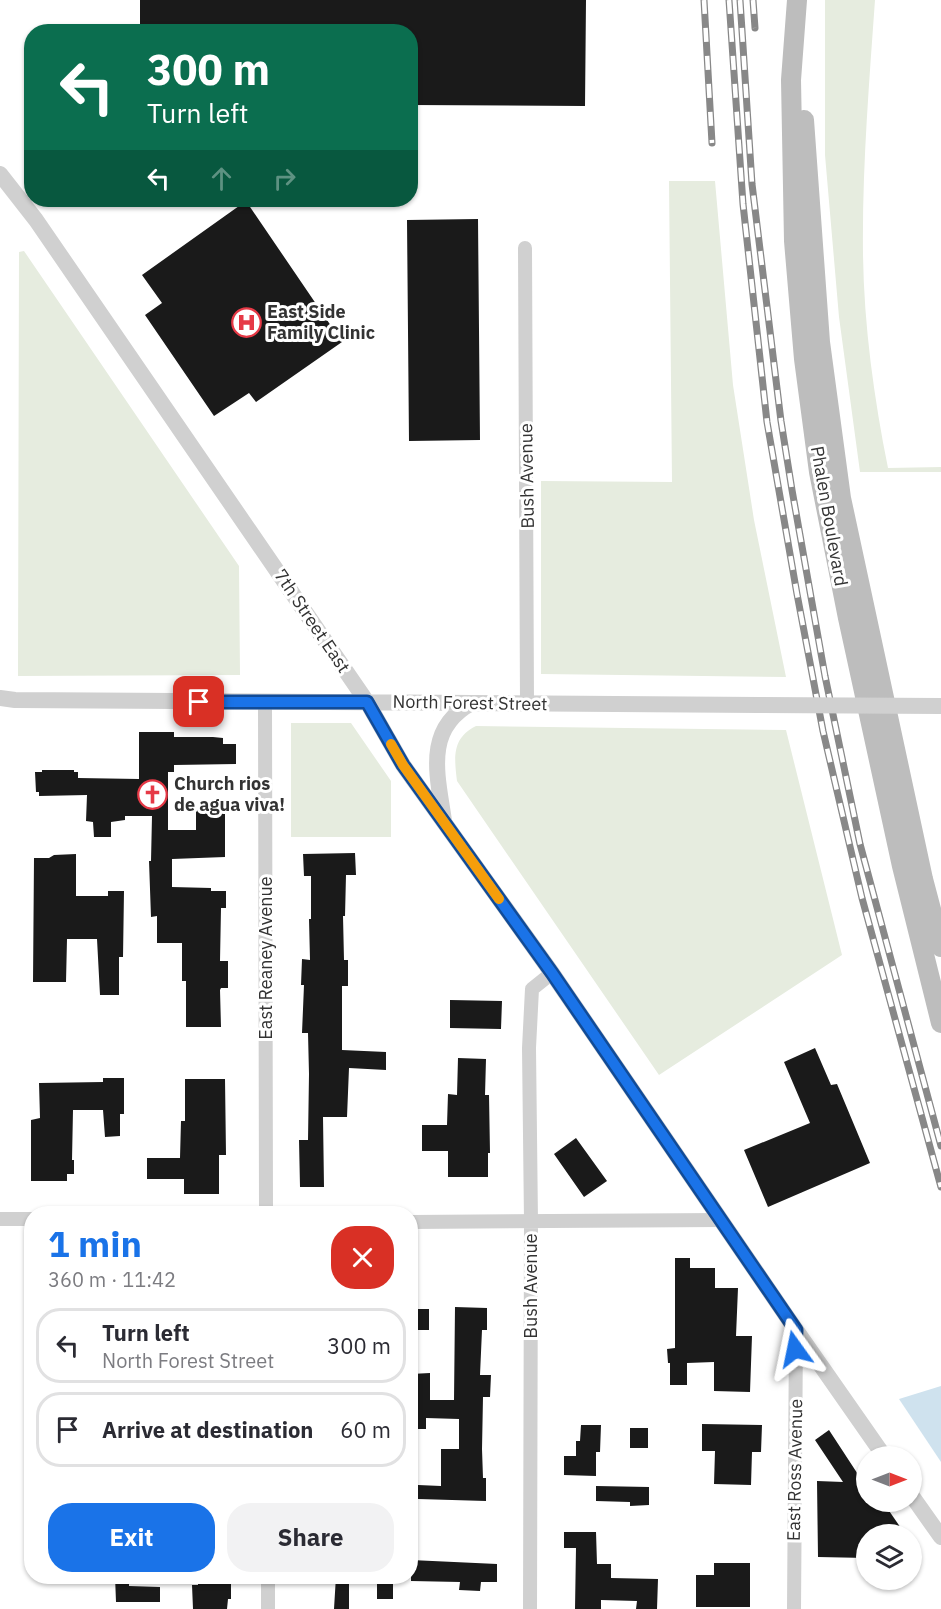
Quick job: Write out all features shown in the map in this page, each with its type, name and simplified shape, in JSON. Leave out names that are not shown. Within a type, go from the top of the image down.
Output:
[{"type":"main road","name":"Phalen Boulevard","points":[[797,0],[820,342],[841,498],[923,879],[941,947]]},
{"type":"main road","name":"Phalen Boulevard","points":[[797,0],[791,80],[794,241],[804,359],[819,472],[902,866],[941,1023]]},
{"type":"street","name":"7th Street East","points":[[0,174],[24,205]]},
{"type":"street","name":"7th Street East","points":[[26,207],[367,702],[403,765],[552,973],[877,1446]]},
{"type":"street","name":"Bush Avenue","points":[[525,248],[527,704]]},
{"type":"street","name":"North Forest Street","points":[[0,698],[265,703],[941,706]]},
{"type":"street","name":"East Reaney Avenue","points":[[265,703],[266,1206]]},
{"type":"street","points":[[445,825],[436,758],[439,740],[449,719],[461,709],[472,704]]},
{"type":"street","name":"Bush Avenue","points":[[530,1609],[529,1048],[532,989],[552,973]]},
{"type":"street","points":[[0,1219],[24,1219]]},
{"type":"street","points":[[418,1222],[721,1220]]},
{"type":"street","name":"East Ross Avenue","points":[[794,1609],[796,1330]]},
{"type":"street","points":[[922,1510],[941,1537]]},
{"type":"street","points":[[268,1584],[268,1609]]},
{"type":"shaded area","points":[[825,0],[875,0],[865,159],[863,255],[865,308],[871,362],[888,468],[941,467],[941,472],[860,472],[839,317],[825,155]]},
{"type":"shaded area","points":[[669,181],[715,181],[733,385],[754,520],[786,677],[541,674],[541,481],[672,482]]},
{"type":"shaded area","points":[[24,251],[239,566],[240,675],[18,676],[19,252]]},
{"type":"shaded area","points":[[291,723],[351,723],[391,781],[391,837],[291,837]]},
{"type":"shaded area","points":[[476,726],[786,730],[842,955],[659,1075],[457,781],[456,749],[462,736]]},
{"type":"water","points":[[941,1386],[941,1462],[899,1399]]},
{"type":"building","points":[[140,0],[586,0],[585,106],[418,105],[418,24],[140,24]]},
{"type":"building","points":[[238,207],[250,207],[342,342],[256,402],[249,393],[214,416],[145,315],[162,303],[142,275]]},
{"type":"building","points":[[478,219],[480,440],[409,441],[407,220]]},
{"type":"building","points":[[139,732],[174,732],[174,737],[223,738],[223,744],[236,744],[236,764],[174,765],[174,772],[168,772],[168,830],[196,830],[196,812],[200,807],[220,808],[219,813],[225,813],[225,857],[172,859],[172,887],[211,888],[211,891],[226,891],[226,908],[221,908],[220,961],[228,961],[228,988],[220,990],[221,1027],[186,1027],[186,981],[182,981],[182,943],[157,943],[157,916],[151,917],[149,861],[151,861],[152,816],[125,816],[125,820],[111,822],[111,837],[94,837],[93,822],[86,821],[87,795],[39,796],[39,792],[36,792],[35,772],[42,772],[42,770],[74,770],[78,772],[78,778],[139,779]]},
{"type":"building","points":[[355,853],[356,875],[346,875],[345,916],[343,916],[344,960],[348,960],[348,986],[342,986],[342,1050],[386,1052],[386,1070],[349,1068],[347,1117],[323,1117],[324,1187],[300,1187],[299,1140],[308,1140],[309,1074],[308,1033],[302,1033],[304,985],[301,985],[302,959],[310,960],[309,919],[311,919],[311,876],[304,876],[303,854]]},
{"type":"building","points":[[76,854],[76,896],[108,896],[108,891],[124,891],[123,957],[119,957],[119,995],[100,995],[97,939],[67,939],[66,982],[33,982],[34,858]]},
{"type":"building","points":[[450,1000],[502,1001],[501,1029],[450,1028]]},
{"type":"building","points":[[815,1048],[831,1085],[837,1084],[870,1163],[768,1207],[744,1150],[810,1123],[784,1062]]},
{"type":"building","points":[[458,1058],[486,1059],[485,1095],[489,1095],[490,1153],[488,1153],[488,1177],[448,1177],[448,1151],[422,1151],[422,1125],[447,1125],[448,1094],[457,1095]]},
{"type":"building","points":[[103,1078],[124,1078],[124,1114],[120,1114],[120,1136],[105,1137],[103,1110],[73,1110],[74,1174],[67,1174],[67,1181],[31,1181],[31,1120],[40,1118],[39,1083],[103,1082]]},
{"type":"building","points":[[185,1079],[225,1079],[226,1155],[219,1155],[219,1194],[184,1194],[184,1179],[147,1179],[147,1158],[180,1158],[181,1121],[185,1121]]},
{"type":"building","points":[[576,1138],[607,1181],[584,1197],[554,1154]]},
{"type":"building","points":[[675,1258],[690,1258],[690,1268],[715,1268],[715,1288],[738,1288],[736,1336],[752,1336],[750,1392],[714,1391],[714,1362],[687,1363],[687,1385],[670,1385],[670,1363],[668,1363],[667,1349],[675,1348]]},
{"type":"building","points":[[455,1307],[487,1308],[487,1330],[482,1330],[480,1375],[491,1375],[490,1397],[483,1397],[482,1449],[486,1501],[418,1499],[418,1485],[441,1486],[441,1449],[459,1449],[459,1419],[426,1418],[426,1429],[418,1429],[418,1374],[430,1373],[430,1400],[454,1400]]},
{"type":"building","points":[[418,1309],[429,1309],[429,1330],[418,1330]]},
{"type":"building","points":[[702,1424],[762,1425],[761,1452],[752,1452],[751,1485],[714,1484],[715,1451],[702,1451]]},
{"type":"building","points":[[581,1425],[601,1425],[600,1452],[596,1452],[596,1476],[564,1475],[564,1456],[576,1456],[576,1441],[580,1441]]},
{"type":"building","points":[[630,1428],[648,1428],[648,1448],[630,1448]]},
{"type":"building","points":[[829,1430],[856,1471],[856,1512],[890,1512],[898,1524],[856,1524],[856,1558],[818,1557],[817,1481],[843,1482],[815,1440]]},
{"type":"building","points":[[596,1486],[649,1487],[649,1505],[630,1506],[630,1502],[596,1501]]},
{"type":"building","points":[[564,1532],[596,1532],[597,1564],[611,1564],[611,1578],[658,1579],[657,1609],[636,1609],[637,1601],[601,1600],[601,1609],[575,1609],[576,1548],[564,1548]]},
{"type":"building","points":[[418,1560],[497,1564],[497,1582],[481,1582],[480,1591],[459,1590],[460,1582],[418,1581]]},
{"type":"building","points":[[714,1563],[750,1563],[750,1607],[696,1607],[696,1575],[714,1575]]},
{"type":"building","points":[[115,1584],[160,1587],[160,1602],[116,1602]]},
{"type":"building","points":[[231,1584],[231,1599],[228,1599],[227,1609],[193,1609],[192,1585]]},
{"type":"building","points":[[336,1584],[349,1584],[349,1609],[334,1609]]},
{"type":"building","points":[[377,1584],[393,1584],[393,1599],[377,1599]]},
{"type":"railway","points":[[704,0],[712,143]]},
{"type":"railway","points":[[729,0],[743,204],[767,422],[797,594],[823,731],[862,898],[941,1187]]},
{"type":"railway","points":[[740,0],[752,184],[781,421],[792,490],[825,676],[860,844],[941,1146]]},
{"type":"railway","points":[[753,0],[755,28]]},
{"type":"slow traffic","points":[[391,744],[403,765],[499,899]]},
{"type":"place","name":"East Side Family Clinic","points":[[246,322]]},
{"type":"place","name":"Church rios de agua viva!","points":[[153,794]]},
{"type":"route","points":[[199,702],[367,702],[403,765],[552,973],[796,1330],[795,1349]]}]
